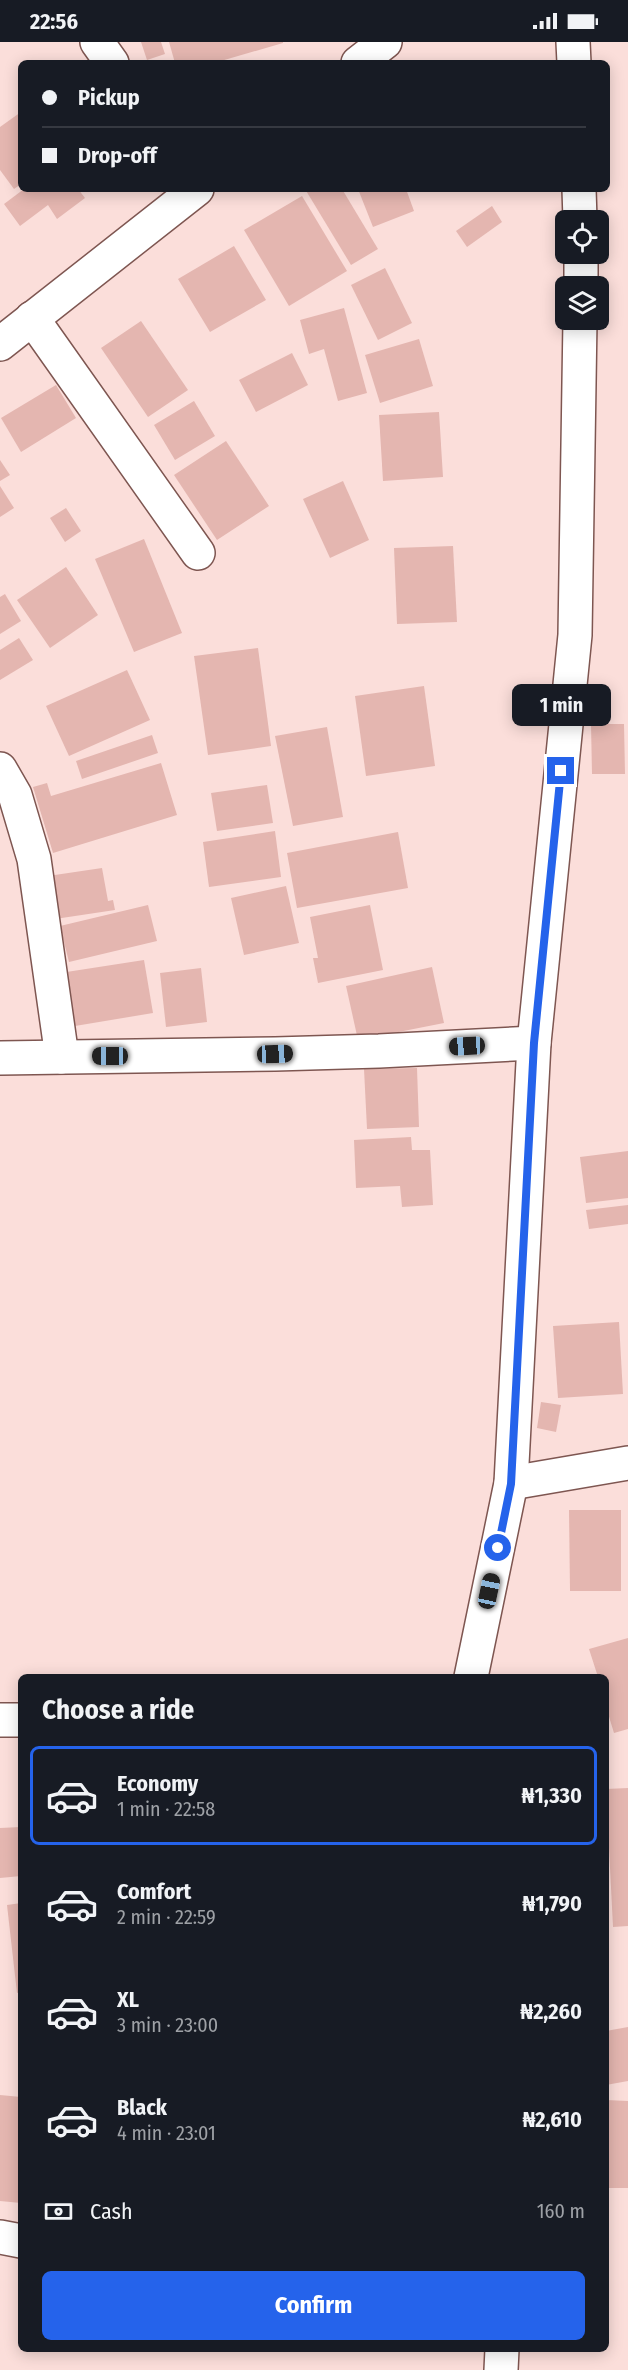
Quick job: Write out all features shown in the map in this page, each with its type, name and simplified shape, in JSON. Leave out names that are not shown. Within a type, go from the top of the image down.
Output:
[{"type":"street","points":[[97,42],[110,60]]},
{"type":"street","points":[[362,60],[385,42]]},
{"type":"street","points":[[573,42],[574,60]]},
{"type":"street","points":[[0,344],[193,192]]},
{"type":"street","points":[[579,192],[580,210]]},
{"type":"street","points":[[32,318],[198,553]]},
{"type":"street","points":[[472,1674],[511,1484],[534,1043],[575,635],[580,330]]},
{"type":"street","points":[[0,769],[15,795],[34,859],[62,1057]]},
{"type":"street","points":[[0,1058],[344,1052],[534,1043]]},
{"type":"street","points":[[511,1484],[628,1463]]},
{"type":"street","points":[[0,1720],[18,1720]]},
{"type":"street","points":[[0,2237],[18,2240]]},
{"type":"street","points":[[501,2370],[502,2352]]},
{"type":"building","points":[[141,42],[161,42],[165,54],[147,60]]},
{"type":"building","points":[[169,42],[283,42],[224,60],[174,60]]},
{"type":"building","points":[[18,114],[18,186],[14,189],[0,170],[0,127]]},
{"type":"building","points":[[20,192],[80,192],[85,198],[57,219],[48,205],[20,226],[4,204]]},
{"type":"building","points":[[307,192],[344,192],[378,249],[351,265]]},
{"type":"building","points":[[359,192],[407,192],[414,211],[373,227]]},
{"type":"building","points":[[302,196],[347,271],[289,306],[244,230]]},
{"type":"building","points":[[492,206],[502,222],[467,247],[456,231]]},
{"type":"building","points":[[234,246],[266,300],[210,332],[178,279]]},
{"type":"building","points":[[385,268],[412,323],[378,340],[351,285]]},
{"type":"building","points":[[344,308],[367,393],[338,401],[324,349],[309,354],[300,320]]},
{"type":"building","points":[[141,321],[188,390],[148,417],[101,348]]},
{"type":"building","points":[[419,339],[433,386],[380,403],[365,355]]},
{"type":"building","points":[[292,353],[308,385],[256,412],[239,380]]},
{"type":"building","points":[[56,385],[76,418],[21,452],[1,418]]},
{"type":"building","points":[[194,401],[215,436],[175,460],[154,425]]},
{"type":"building","points":[[439,412],[443,477],[383,481],[379,415]]},
{"type":"building","points":[[226,441],[269,506],[217,540],[174,475]]},
{"type":"building","points":[[0,460],[10,475],[0,481]]},
{"type":"building","points":[[343,481],[369,540],[330,558],[303,499]]},
{"type":"building","points":[[0,486],[14,508],[0,517]]},
{"type":"building","points":[[66,508],[81,531],[65,542],[50,518]]},
{"type":"building","points":[[144,539],[182,633],[134,652],[95,559]]},
{"type":"building","points":[[453,546],[457,622],[397,624],[394,548]]},
{"type":"building","points":[[66,567],[98,615],[50,648],[17,600]]},
{"type":"building","points":[[5,594],[21,621],[0,634],[0,597]]},
{"type":"building","points":[[19,638],[33,660],[0,680],[0,650]]},
{"type":"building","points":[[258,648],[271,746],[208,755],[194,656]]},
{"type":"building","points":[[127,670],[150,720],[69,756],[46,706]]},
{"type":"building","points":[[424,686],[435,766],[366,776],[355,696]]},
{"type":"building","points":[[591,724],[624,724],[625,774],[592,774]]},
{"type":"building","points":[[327,727],[343,817],[293,826],[275,736]]},
{"type":"building","points":[[152,735],[158,753],[82,779],[76,761]]},
{"type":"building","points":[[161,763],[177,815],[53,853],[33,787],[47,783],[51,796]]},
{"type":"building","points":[[267,785],[273,823],[217,831],[211,793]]},
{"type":"building","points":[[275,831],[281,877],[209,887],[203,842]]},
{"type":"building","points":[[398,832],[408,888],[297,908],[287,853]]},
{"type":"building","points":[[102,868],[108,901],[113,900],[115,910],[55,919],[48,876]]},
{"type":"building","points":[[286,886],[299,943],[244,955],[231,898]]},
{"type":"building","points":[[148,905],[157,941],[69,962],[60,926]]},
{"type":"building","points":[[370,905],[383,970],[318,983],[313,958],[318,958],[310,917]]},
{"type":"building","points":[[144,960],[153,1013],[69,1027],[60,973]]},
{"type":"building","points":[[432,967],[444,1023],[358,1040],[346,986]]},
{"type":"building","points":[[201,968],[207,1022],[166,1027],[160,973]]},
{"type":"building","points":[[417,1068],[419,1127],[367,1129],[364,1069]]},
{"type":"building","points":[[411,1137],[412,1150],[430,1150],[433,1205],[402,1207],[400,1186],[356,1188],[354,1140]]},
{"type":"building","points":[[628,1151],[628,1198],[586,1203],[580,1157]]},
{"type":"building","points":[[628,1205],[628,1224],[589,1229],[586,1210]]},
{"type":"building","points":[[619,1322],[623,1394],[558,1398],[553,1326]]},
{"type":"building","points":[[541,1402],[561,1405],[556,1432],[537,1428]]},
{"type":"building","points":[[569,1510],[621,1510],[621,1591],[570,1591]]},
{"type":"building","points":[[628,1638],[628,1729],[614,1733],[609,1717],[609,1674],[597,1674],[589,1649]]},
{"type":"building","points":[[628,1788],[628,1926],[613,1927],[609,1789]]},
{"type":"building","points":[[18,1827],[18,1876],[0,1878],[0,1828]]},
{"type":"building","points":[[18,1903],[17,1993],[7,1905]]},
{"type":"building","points":[[628,2027],[628,2081],[609,2084],[609,2030]]},
{"type":"building","points":[[0,2095],[18,2097],[18,2203],[0,2201]]},
{"type":"building","points":[[609,2100],[628,2101],[628,2188],[609,2188]]},
{"type":"route","points":[[498,1548],[511,1484],[534,1043],[561,771]]}]
